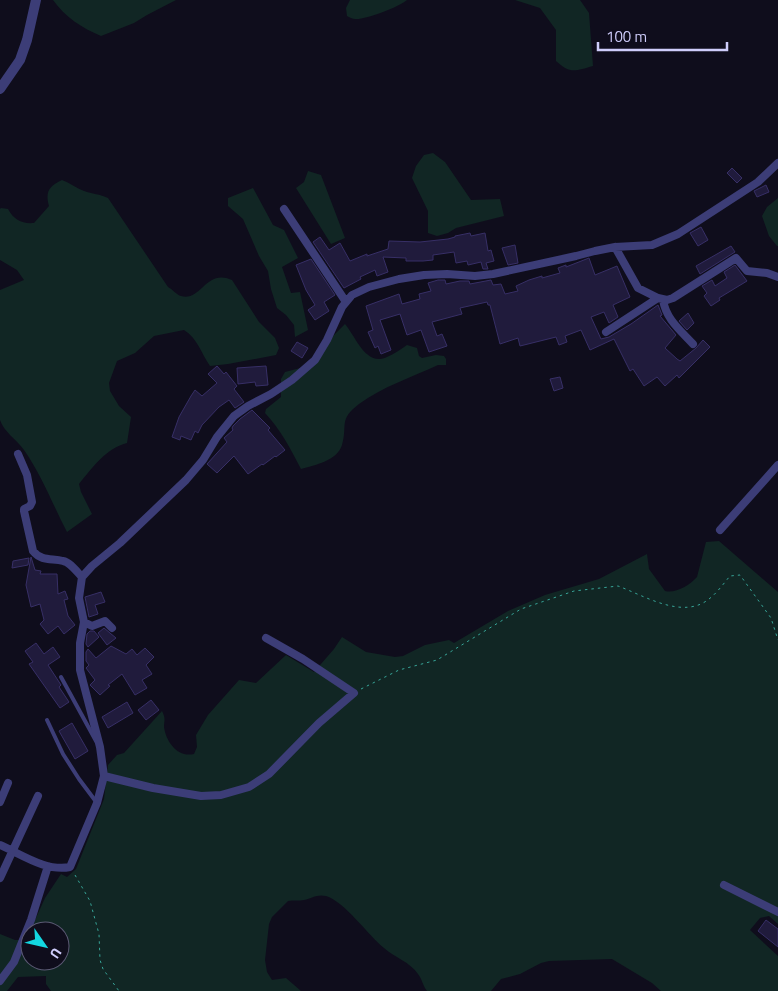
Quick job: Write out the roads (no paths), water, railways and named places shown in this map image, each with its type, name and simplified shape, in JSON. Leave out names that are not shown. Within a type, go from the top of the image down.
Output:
[{"type":"street","points":[[0,89],[20,60],[27,40],[36,0]]},
{"type":"street","points":[[0,845],[48,866],[60,869],[70,867],[97,803],[104,776],[100,747],[80,670],[80,643],[84,622],[79,598],[82,577],[186,480],[234,416],[292,380],[315,360],[346,302],[352,295],[369,287],[399,279],[424,275],[475,276],[493,274],[615,247],[652,245],[678,234],[758,182],[778,164]]},
{"type":"street","points":[[284,209],[346,302]]},
{"type":"street","points":[[615,247],[638,288],[660,299],[671,320],[693,344]]},
{"type":"street","points":[[606,332],[660,299],[673,298],[736,258],[747,271],[767,273],[778,277]]},
{"type":"street","points":[[18,454],[27,475],[32,502],[24,511],[33,551],[37,555],[49,560],[66,562],[82,577]]},
{"type":"street","points":[[720,530],[778,465]]},
{"type":"street","points":[[84,622],[92,626],[105,621],[112,628]]},
{"type":"street","points":[[104,776],[200,796],[221,795],[249,787],[270,774],[319,724],[354,693],[303,659],[266,638]]},
{"type":"street","points":[[0,802],[8,784]]},
{"type":"street","points":[[0,878],[38,796]]},
{"type":"street","points":[[0,981],[14,962],[31,920],[48,866]]},
{"type":"street","points":[[724,885],[778,912]]},
{"type":"lane","points":[[61,677],[88,730],[100,747]]},
{"type":"lane","points":[[47,720],[63,754],[97,803]]}]
